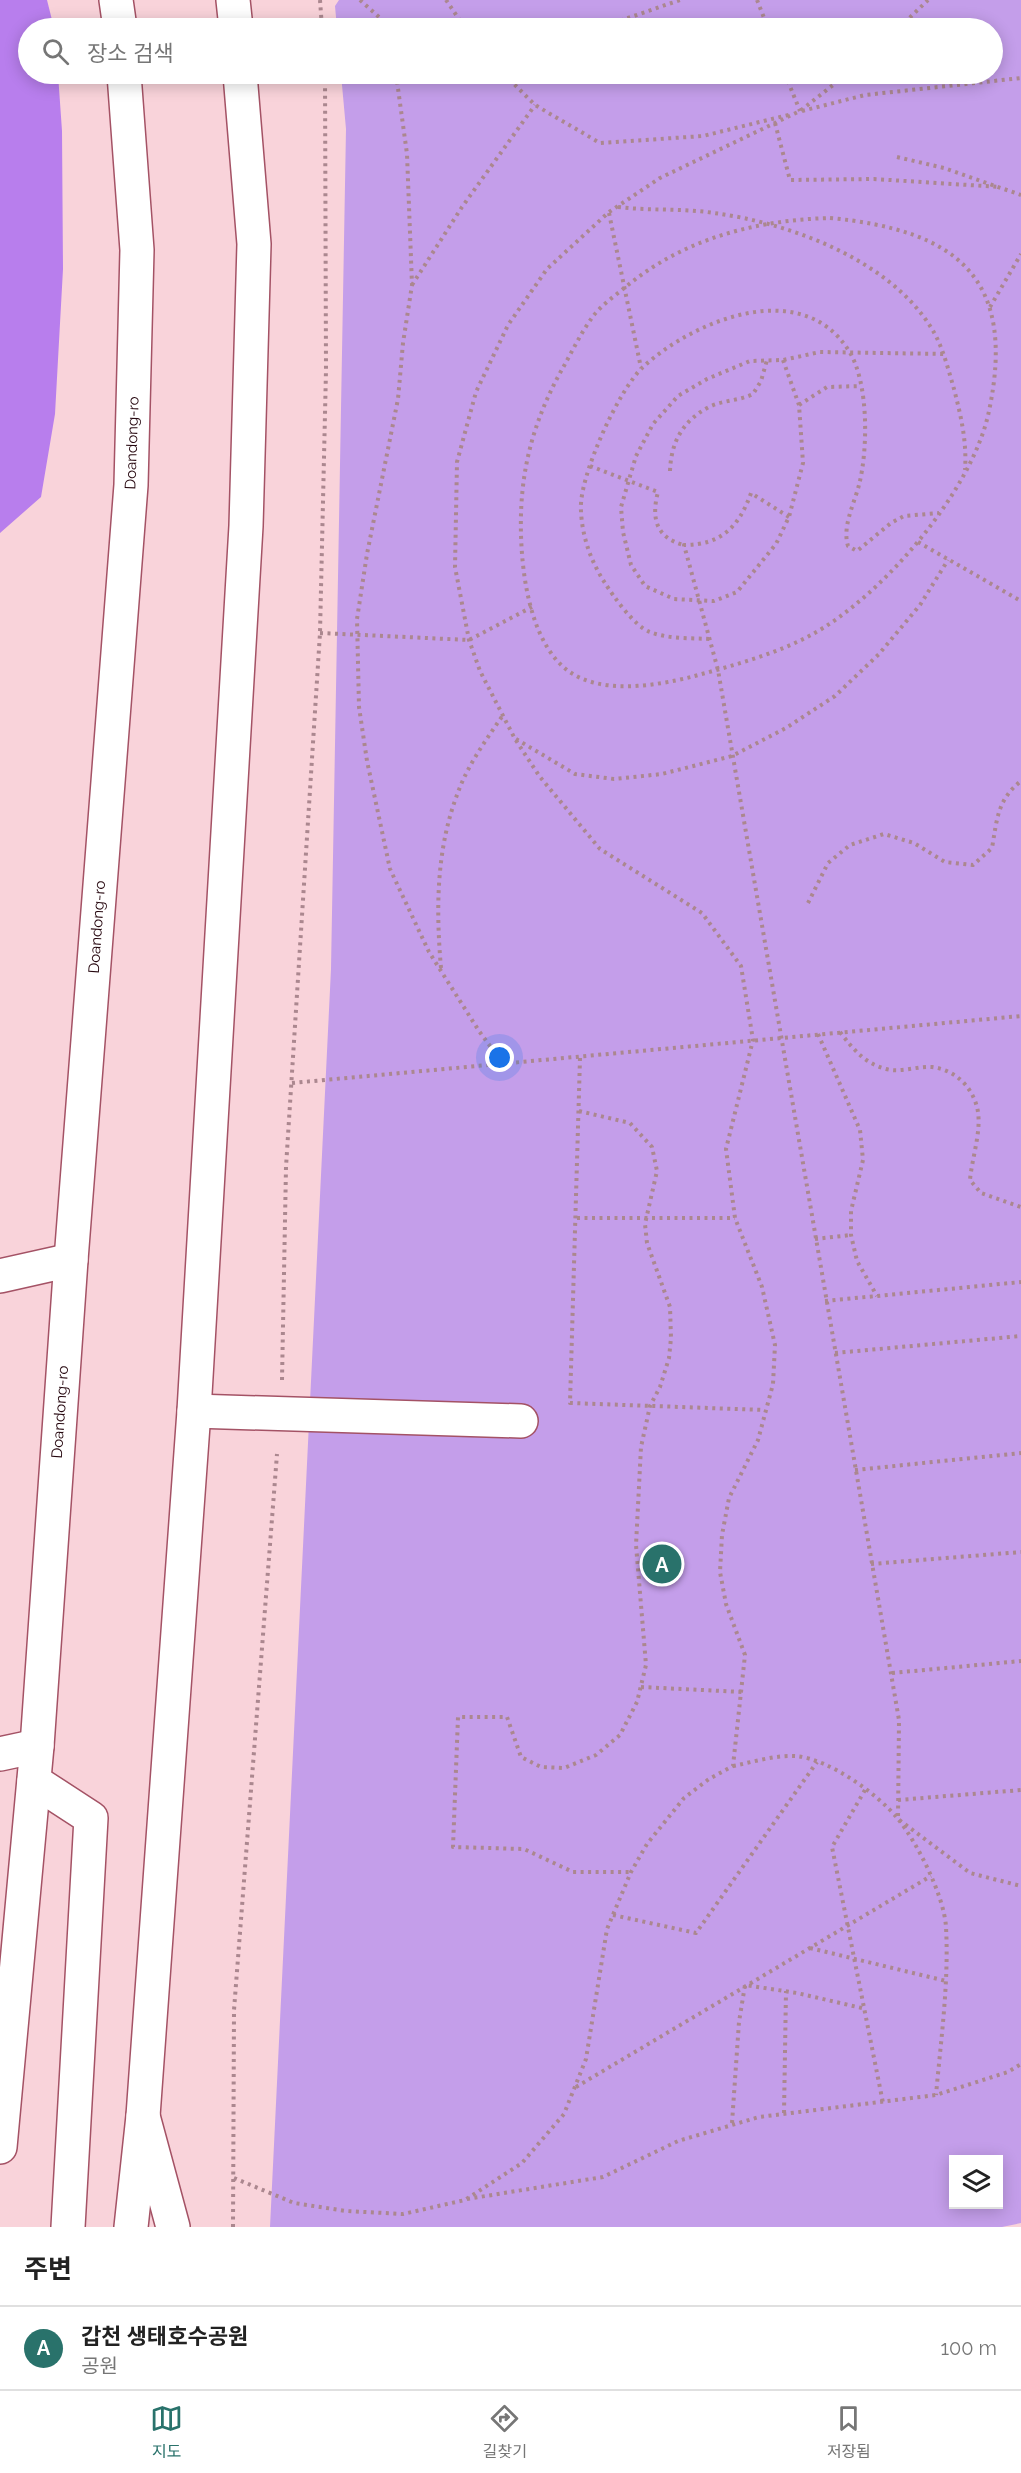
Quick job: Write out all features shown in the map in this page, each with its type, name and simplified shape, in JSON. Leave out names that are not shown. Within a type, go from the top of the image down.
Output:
[{"type":"main road","points":[[116,0],[119,18]]},
{"type":"main road","points":[[233,0],[235,18]]},
{"type":"main road","name":"Doandong-ro","points":[[0,2147],[37,1746],[71,1260],[131,485],[137,249],[125,84]]},
{"type":"main road","points":[[131,2227],[143,2116],[194,1412],[246,526],[254,244],[241,84]]},
{"type":"main road","points":[[0,1276],[71,1260]]},
{"type":"main road","points":[[194,1412],[521,1421]]},
{"type":"main road","points":[[0,1754],[37,1746]]},
{"type":"main road","points":[[34,1781],[91,1818],[68,2227]]},
{"type":"main road","points":[[143,2116],[173,2227]]},
{"type":"path","points":[[320,0],[321,18]]},
{"type":"path","points":[[360,0],[380,18]]},
{"type":"path","points":[[446,0],[458,18]]},
{"type":"path","points":[[628,18],[680,0]]},
{"type":"path","points":[[757,0],[764,18]]},
{"type":"path","points":[[909,18],[928,0]]},
{"type":"path","points":[[1003,80],[1021,78]]},
{"type":"path","points":[[282,1380],[286,1167],[320,633],[326,358],[325,84]]},
{"type":"path","points":[[397,84],[407,154],[412,285],[403,343],[398,399],[367,554],[357,636],[359,707],[367,761],[390,869],[429,952],[479,1031],[504,1065]]},
{"type":"path","points":[[514,84],[535,105],[600,142],[703,136],[865,95],[966,84]]},
{"type":"path","points":[[789,84],[800,111]]},
{"type":"path","points":[[733,1766],[745,1655],[726,1604],[720,1572],[722,1535],[729,1498],[758,1440],[764,1410],[773,1384],[775,1345],[762,1287],[735,1218],[726,1149],[753,1040],[741,966],[702,914],[600,849],[540,777],[515,739],[480,671],[469,640],[455,567],[456,462],[476,392],[508,325],[547,269],[609,212],[660,178],[800,111],[834,84]]},
{"type":"path","points":[[412,285],[462,207],[535,105]]},
{"type":"path","points":[[776,123],[790,180],[874,179],[1000,187]]},
{"type":"path","points":[[897,157],[944,168],[1021,195]]},
{"type":"path","points":[[618,206],[648,211],[677,209],[715,213],[770,224],[821,241],[850,255],[881,277],[914,306],[932,329],[944,354],[961,417],[966,453],[964,474]]},
{"type":"path","points":[[609,212],[641,368]]},
{"type":"path","points":[[830,218],[872,222],[907,231],[937,245],[967,268],[985,290],[995,327],[995,382],[985,431],[964,474],[918,542],[854,606],[812,635],[775,651],[718,670],[672,681],[629,686],[600,684],[568,671],[550,651],[539,629],[524,576],[521,537],[525,467],[532,434],[550,391],[595,313],[653,266],[692,244],[730,232],[770,224],[796,219],[830,218]]},
{"type":"path","points":[[990,308],[1021,254]]},
{"type":"path","points":[[709,639],[681,638],[649,632],[616,601],[591,562],[580,509],[590,466],[609,418],[641,368],[676,341],[749,310],[780,310],[807,315],[832,330],[850,352],[861,386],[866,441],[860,482],[844,535],[848,546],[857,551],[891,523],[904,516],[939,513]]},
{"type":"path","points":[[783,360],[799,405],[803,463],[789,518],[776,544],[737,592],[714,601],[674,599],[645,586],[631,565],[623,532],[621,507],[636,456],[653,424],[678,396],[728,369],[750,361],[783,360],[820,352],[944,354]]},
{"type":"path","points":[[670,471],[670,453],[676,437],[685,425],[709,407],[753,394],[761,381],[768,360]]},
{"type":"path","points":[[799,405],[827,387],[861,386]]},
{"type":"path","points":[[590,466],[658,492],[653,509],[658,528],[669,541],[684,545],[709,542],[732,529],[751,493],[789,518]]},
{"type":"path","points":[[918,542],[1021,602]]},
{"type":"path","points":[[684,545],[718,670],[898,1720],[898,1819],[931,1876],[946,1924],[946,1981],[936,2095]]},
{"type":"path","points":[[515,739],[575,774],[614,779],[662,774],[732,756],[786,728],[836,696],[879,654],[920,605],[948,560]]},
{"type":"path","points":[[320,633],[469,640],[532,607]]},
{"type":"path","points":[[441,969],[437,924],[438,884],[445,837],[457,794],[477,756],[503,715]]},
{"type":"path","points":[[808,903],[828,863],[850,845],[884,834],[914,843],[945,862],[973,865],[992,848],[998,814],[1007,793],[1021,781]]},
{"type":"path","points":[[292,1083],[1021,1016]]},
{"type":"path","points":[[840,1032],[861,1058],[886,1069],[910,1070],[931,1067],[953,1074],[972,1089],[978,1122],[970,1180],[981,1193],[1021,1207]]},
{"type":"path","points":[[818,1034],[860,1130],[863,1160],[851,1211],[851,1235],[857,1261],[877,1296]]},
{"type":"path","points":[[580,1058],[570,1403],[764,1410]]},
{"type":"path","points":[[579,1111],[630,1123],[652,1147],[657,1171],[647,1218],[647,1244],[670,1307],[671,1338],[669,1358],[660,1387],[650,1406],[641,1447],[636,1545],[646,1665],[637,1702],[620,1735],[596,1755],[564,1768],[541,1767],[521,1757],[507,1718],[458,1717],[453,1848],[524,1849],[573,1872],[631,1872]]},
{"type":"path","points":[[577,1218],[735,1218]]},
{"type":"path","points":[[815,1239],[851,1235]]},
{"type":"path","points":[[825,1301],[1021,1282]]},
{"type":"path","points":[[835,1353],[1021,1336]]},
{"type":"path","points":[[855,1470],[1021,1453]]},
{"type":"path","points":[[233,2227],[234,2010],[277,1454]]},
{"type":"path","points":[[871,1564],[1021,1552]]},
{"type":"path","points":[[892,1672],[1021,1661]]},
{"type":"path","points":[[641,1687],[742,1692]]},
{"type":"path","points":[[465,2200],[522,2163],[564,2114],[586,2059],[607,1929],[631,1872],[646,1844],[684,1798],[709,1779],[733,1766],[766,1759],[796,1756],[817,1762],[854,1780],[898,1819],[970,1873],[1021,1886]]},
{"type":"path","points":[[613,1915],[696,1933],[817,1762]]},
{"type":"path","points":[[865,1790],[832,1847],[883,2103]]},
{"type":"path","points":[[898,1800],[1021,1790]]},
{"type":"path","points":[[575,2088],[931,1876]]},
{"type":"path","points":[[808,1948],[946,1981]]},
{"type":"path","points":[[745,1985],[786,1991],[866,2009]]},
{"type":"path","points":[[732,2123],[739,2022],[745,1985]]},
{"type":"path","points":[[784,2113],[786,1991]]},
{"type":"path","points":[[234,2178],[294,2203],[346,2211],[403,2214],[465,2200],[603,2177],[678,2141],[732,2123],[784,2113],[936,2095],[1020,2067]]},
{"type":"shaded area","points":[[0,0],[47,0],[52,18],[18,18],[18,84],[59,84],[62,131],[63,269],[55,414],[41,497],[0,533]]},
{"type":"shaded area","points":[[339,0],[1021,0],[1021,2223],[1002,2227],[270,2227],[331,969],[346,129],[342,84],[1003,84],[1003,18],[336,18],[335,6]]},
{"type":"place","name":"갑천 생태호수공원","points":[[662,1564]]}]
